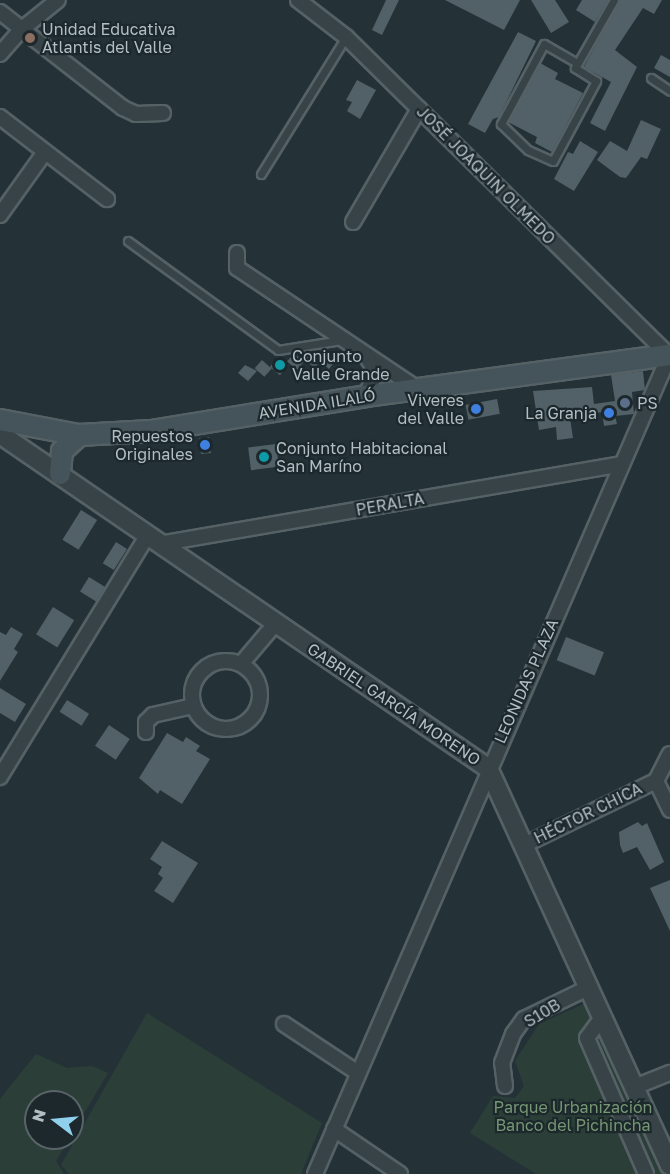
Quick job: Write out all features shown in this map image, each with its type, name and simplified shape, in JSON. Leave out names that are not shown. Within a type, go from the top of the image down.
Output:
[{"type":"main road","name":"AVENIDA ILALÓ","points":[[0,420],[79,435],[151,431],[366,396],[614,368],[670,355]]},
{"type":"main road","points":[[60,474],[62,451],[79,435]]},
{"type":"street","points":[[0,54],[22,29],[58,0]]},
{"type":"street","name":"JOSÉ JOAQUIN OLMEDO","points":[[298,0],[346,37],[670,355]]},
{"type":"street","points":[[0,12],[123,108],[136,114],[163,113]]},
{"type":"street","points":[[352,222],[419,109]]},
{"type":"street","points":[[0,117],[107,199]]},
{"type":"street","points":[[0,214],[45,152]]},
{"type":"street","points":[[237,253],[237,267],[419,390]]},
{"type":"street","name":"LEONIDAS PLAZA","points":[[315,1174],[488,768],[621,464],[638,416],[670,355]]},
{"type":"street","points":[[366,356],[372,373],[366,396]]},
{"type":"street","name":"GABRIEL GARCÍA MORENO","points":[[0,434],[488,768],[526,844],[637,1086],[670,1165]]},
{"type":"street","name":"PERALTA","points":[[153,540],[621,464]]},
{"type":"street","points":[[0,777],[153,540]]},
{"type":"street","points":[[241,664],[275,624]]},
{"type":"street","points":[[229,660],[241,664],[258,681],[259,706],[253,717],[232,729],[219,729],[203,721],[193,705],[193,686],[206,666],[229,660]]},
{"type":"street","points":[[146,732],[146,722],[153,715],[193,705]]},
{"type":"street","name":"HÉCTOR CHICA","points":[[526,844],[656,781],[670,754]]},
{"type":"street","points":[[656,781],[670,810]]},
{"type":"street","name":"S10B","points":[[505,1086],[502,1063],[513,1034],[524,1019],[590,987]]},
{"type":"street","points":[[603,1016],[587,1038],[646,1174]]},
{"type":"street","points":[[284,1024],[358,1072]]},
{"type":"street","points":[[637,1086],[670,1073]]},
{"type":"street","points":[[334,1129],[400,1174]]},
{"type":"lane","points":[[578,63],[544,44],[501,124],[528,150],[553,161],[596,81],[575,68],[578,63],[614,0]]},
{"type":"lane","points":[[261,174],[346,37]]},
{"type":"lane","points":[[651,78],[670,91]]},
{"type":"lane","points":[[128,241],[278,350],[342,339]]},
{"type":"green space","name":"Parque Urbanización Banco del Pichincha","points":[[586,1003],[662,1174],[536,1174],[470,1133],[493,1096],[515,1098],[524,1086],[515,1061],[539,1024]]},
{"type":"green space","points":[[147,1013],[322,1123],[301,1174],[69,1174],[61,1165],[69,1150],[84,1150],[84,1124]]},
{"type":"green space","points":[[36,1054],[67,1068],[92,1066],[108,1073],[84,1114],[84,1090],[24,1090],[24,1150],[63,1150],[56,1161],[64,1174],[0,1174],[0,1099]]},
{"type":"building","points":[[386,0],[399,0],[382,35],[372,30]]},
{"type":"building","points":[[445,0],[520,0],[504,30]]},
{"type":"building","points":[[531,0],[555,0],[569,22],[551,33]]},
{"type":"building","points":[[582,0],[608,0],[595,22],[576,10]]},
{"type":"building","points":[[620,0],[662,0],[654,14],[643,8],[615,50],[637,67],[605,131],[590,123],[611,82],[584,67]]},
{"type":"building","points":[[518,32],[536,41],[499,117],[493,119],[485,133],[468,124]]},
{"type":"building","points":[[661,55],[670,60],[670,77],[654,68]]},
{"type":"building","points":[[540,63],[558,73],[555,79],[583,93],[552,152],[535,143],[537,137],[508,122]]},
{"type":"building","points":[[357,80],[376,90],[360,119],[347,111],[352,102],[346,100]]},
{"type":"building","points":[[641,120],[661,129],[647,159],[641,157],[626,178],[620,177],[597,160],[610,141],[627,151]]},
{"type":"building","points":[[580,141],[598,152],[574,191],[554,179],[568,152],[573,154]]},
{"type":"building","points":[[308,351],[319,358],[324,351],[336,360],[329,369],[320,361],[315,368],[302,358]]},
{"type":"building","points":[[294,353],[304,361],[297,370],[287,362]]},
{"type":"building","points":[[278,357],[288,365],[280,375],[270,367]]},
{"type":"building","points":[[262,360],[272,369],[264,377],[255,368]]},
{"type":"building","points":[[245,365],[257,371],[248,381],[238,373]]},
{"type":"building","points":[[643,371],[645,390],[632,392],[634,414],[615,416],[617,424],[604,426],[602,412],[570,418],[573,438],[557,440],[556,427],[539,430],[533,391],[592,387],[594,404],[615,401],[611,375]]},
{"type":"building","points":[[497,399],[500,414],[468,420],[466,405]]},
{"type":"building","name":"Repuestos Originales","points":[[209,437],[211,453],[201,454],[199,438]]},
{"type":"building","name":"Conjunto Habitacional San Maríno","points":[[276,444],[279,467],[251,470],[248,447]]},
{"type":"building","points":[[81,510],[97,520],[79,550],[62,540]]},
{"type":"building","points":[[116,542],[127,549],[114,570],[103,563]]},
{"type":"building","points":[[89,577],[105,587],[96,601],[80,591]]},
{"type":"building","points":[[53,607],[74,620],[57,647],[36,634]]},
{"type":"building","points":[[11,627],[23,634],[14,649],[18,652],[0,681],[0,632],[6,635]]},
{"type":"building","points":[[566,637],[604,652],[595,676],[557,660]]},
{"type":"building","points":[[0,688],[26,704],[15,722],[0,713]]},
{"type":"building","points":[[67,700],[89,714],[82,726],[60,712]]},
{"type":"building","points":[[109,725],[130,739],[116,760],[95,746]]},
{"type":"building","points":[[167,733],[183,742],[186,737],[200,746],[196,751],[210,759],[182,804],[160,790],[158,794],[139,778]]},
{"type":"building","points":[[638,822],[642,826],[647,823],[664,862],[650,870],[637,847],[623,853],[620,845],[619,832]]},
{"type":"building","points":[[162,841],[198,863],[173,903],[154,891],[163,878],[158,874],[162,867],[150,859]]},
{"type":"building","points":[[670,880],[670,931],[650,888]]},
{"type":"place","name":"Unidad Educativa Atlantis del Valle","points":[[30,38]]},
{"type":"place","name":"Conjunto Valle Grande","points":[[280,365]]},
{"type":"place","name":"PS","points":[[625,403]]},
{"type":"place","name":"Viveres del Valle","points":[[476,409]]},
{"type":"place","name":"La Granja","points":[[609,413]]},
{"type":"place","name":"Repuestos Originales","points":[[205,445]]},
{"type":"place","name":"Conjunto Habitacional San Maríno","points":[[264,457]]}]
